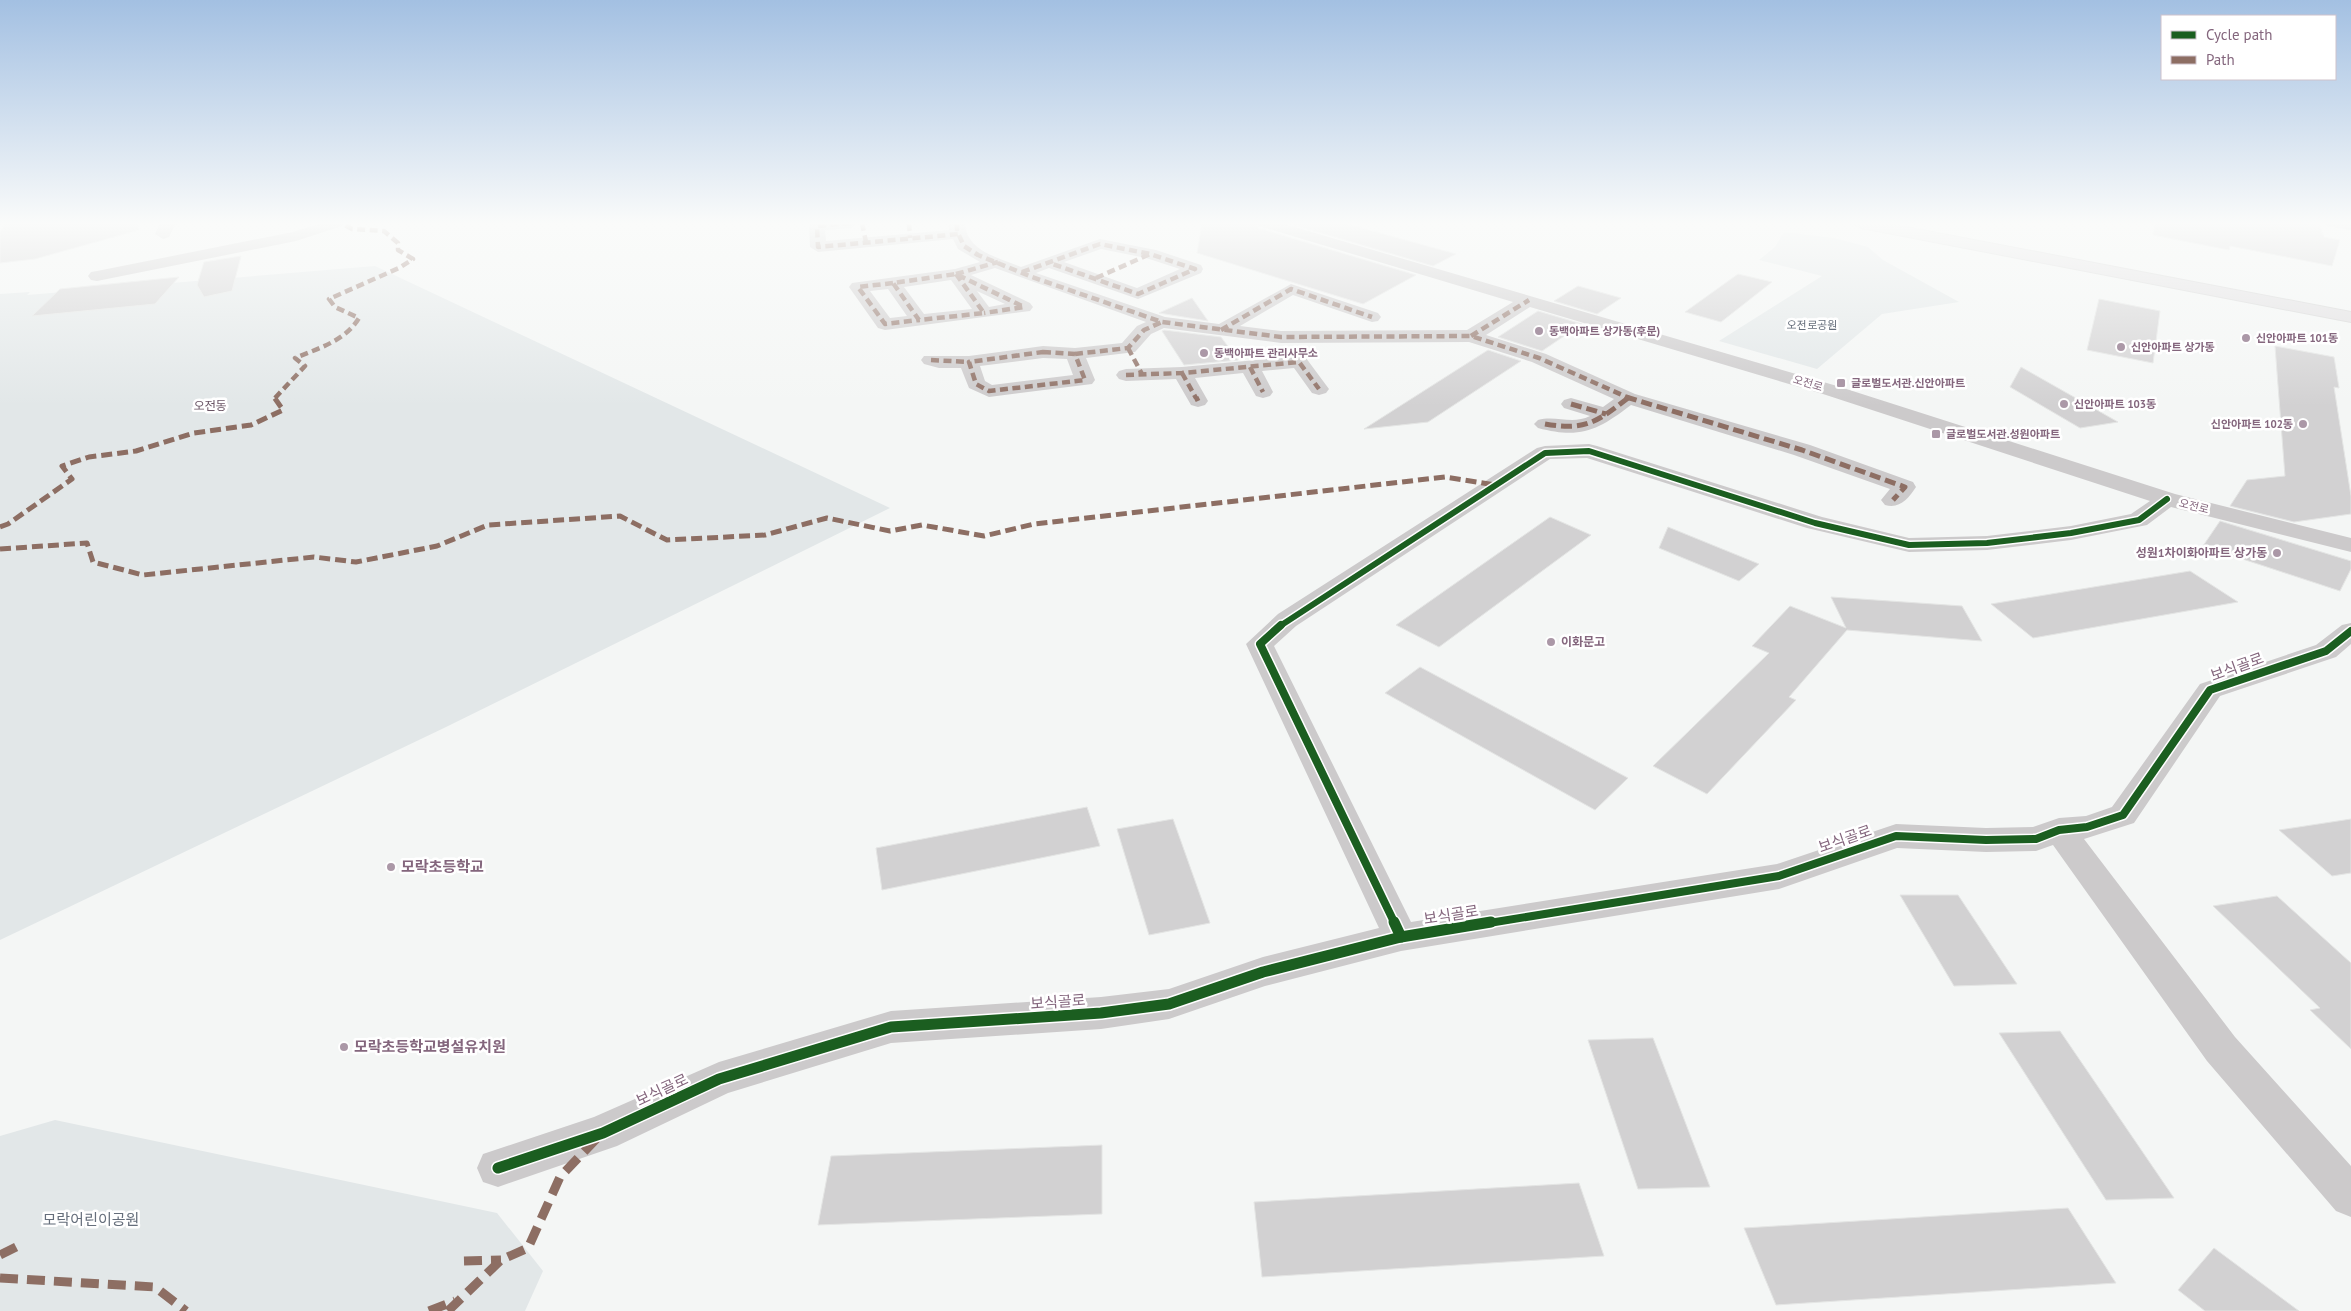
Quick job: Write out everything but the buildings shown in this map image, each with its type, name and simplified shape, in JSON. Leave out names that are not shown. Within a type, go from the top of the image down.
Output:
[{"type":"main road","points":[[2180,284],[2351,317]]},
{"type":"main road","points":[[2257,284],[2351,302]]},
{"type":"street","points":[[883,284],[858,287],[885,324],[984,314],[1024,307],[977,284]]},
{"type":"street","points":[[895,284],[919,320]]},
{"type":"street","points":[[963,284],[984,314]]},
{"type":"street","points":[[1056,284],[1162,322],[1221,330],[1280,337],[1471,336],[1539,358],[1628,398],[1802,450],[1905,487],[1893,500]]},
{"type":"street","points":[[1112,284],[1138,294],[1160,284]]},
{"type":"street","name":"오전로","points":[[1475,284],[1830,390],[2167,499],[2351,545]]},
{"type":"street","points":[[1221,330],[1291,289],[1372,316]]},
{"type":"street","points":[[1471,336],[1529,300]]},
{"type":"street","points":[[931,360],[939,362],[969,362],[1044,352],[1075,354],[1128,348],[1144,330],[1162,322]]},
{"type":"street","points":[[1128,348],[1134,374],[1182,374],[1299,362],[1319,389]]},
{"type":"street","points":[[969,362],[976,384],[989,391],[1085,380],[1075,354]]},
{"type":"street","points":[[1250,367],[1263,392]]},
{"type":"street","points":[[1182,374],[1198,401]]},
{"type":"street","points":[[1545,424],[1565,429],[1588,428],[1628,398]]},
{"type":"street","points":[[1571,404],[1606,414]]},
{"type":"street","points":[[1401,937],[1260,644],[1287,620],[1545,453],[1589,451],[1815,523],[1909,545],[1987,543],[2072,533],[2139,520],[2167,499]]},
{"type":"street","name":"보식골로","points":[[498,1168],[603,1133],[720,1079],[891,1027],[1102,1013],[1169,1004],[1263,972],[1401,937],[1779,876],[1896,836],[1986,840],[2036,839],[2059,830],[2087,827],[2122,815],[2210,690],[2326,651],[2351,631]]},
{"type":"street","points":[[2059,830],[2221,1049],[2351,1197]]},
{"type":"green space","points":[[157,284],[414,284],[890,508],[444,728],[0,940],[0,294],[30,292],[27,295]]},
{"type":"green space","name":"오전로공원","points":[[1809,284],[1927,284],[1959,302],[1882,314],[1817,369],[1719,341]]},
{"type":"green space","name":"모락어린이공원","points":[[55,1120],[497,1213],[543,1271],[525,1311],[0,1311],[0,1136]]},
{"type":"marked path","points":[[0,527],[8,524],[72,479],[62,466],[89,457],[136,451],[194,433],[251,425],[283,410],[274,397],[305,366],[295,358],[340,338],[348,333],[359,318],[335,307],[329,299],[362,284]]},
{"type":"marked path","points":[[883,284],[858,287],[885,324],[919,320]]},
{"type":"marked path","points":[[894,284],[919,320],[984,313],[963,284]]},
{"type":"marked path","points":[[977,284],[1024,307],[984,313]]},
{"type":"marked path","points":[[1053,284],[1162,322],[1281,337],[1471,336],[1539,358],[1628,398],[1802,450],[1905,487],[1893,500]]},
{"type":"marked path","points":[[1110,284],[1138,294],[1160,284]]},
{"type":"marked path","points":[[1221,330],[1291,289],[1372,317]]},
{"type":"marked path","points":[[1471,336],[1529,300]]},
{"type":"marked path","points":[[1075,354],[1085,380],[989,391],[976,384],[969,362],[1043,352],[1075,354],[1128,348],[1144,330],[1162,322]]},
{"type":"marked path","points":[[1128,348],[1142,374]]},
{"type":"marked path","points":[[931,360],[939,362],[969,362]]},
{"type":"marked path","points":[[1126,375],[1182,373],[1299,362],[1319,389]]},
{"type":"marked path","points":[[1250,367],[1263,392]]},
{"type":"marked path","points":[[1182,373],[1198,401]]},
{"type":"marked path","points":[[1545,424],[1572,428],[1582,427],[1599,420],[1628,398]]},
{"type":"marked path","points":[[1571,404],[1606,414]]},
{"type":"marked path","points":[[0,549],[87,543],[93,562],[143,575],[314,557],[356,562],[437,546],[488,525],[620,516],[667,540],[765,535],[827,518],[890,531],[922,525],[984,536],[1034,524],[1445,477],[1496,485]]},
{"type":"marked path","points":[[448,1311],[456,1301],[501,1260],[528,1248],[560,1177],[599,1136]]},
{"type":"marked path","points":[[0,1255],[24,1243]]},
{"type":"marked path","points":[[464,1261],[501,1260]]},
{"type":"marked path","points":[[0,1278],[155,1287],[186,1311]]},
{"type":"marked path","points":[[429,1311],[455,1301]]},
{"type":"cycle path","points":[[1401,937],[1260,644],[1287,620],[1545,453],[1589,451],[1815,523],[1909,545],[1987,543],[2071,533],[2139,520],[2167,499]]},
{"type":"cycle path","points":[[498,1168],[603,1133],[719,1079],[891,1027],[1101,1013],[1169,1004],[1263,972],[1401,937],[1779,876],[1896,836],[1986,840],[2036,839],[2059,830],[2087,827],[2123,815],[2210,690],[2326,651],[2351,631]]},
{"type":"place","name":"동백아파트 상가동(후문)","points":[[1539,331]]},
{"type":"place","name":"신안아파트 101동","points":[[2246,338]]},
{"type":"place","name":"신안아파트 상가동","points":[[2121,347]]},
{"type":"place","name":"동백아파트 관리사무소","points":[[1204,353]]},
{"type":"place","name":"글로벌도서관.신안아파트","points":[[1841,383]]},
{"type":"place","name":"신안아파트 103동","points":[[2064,404]]},
{"type":"place","name":"신안아파트 102동","points":[[2303,424]]},
{"type":"place","name":"글로벌도서관.성원아파트","points":[[1936,434]]},
{"type":"place","name":"성원1차이화아파트 상가동","points":[[2277,553]]},
{"type":"place","name":"이화문고","points":[[1551,642]]},
{"type":"place","name":"모락초등학교","points":[[391,867]]},
{"type":"place","name":"모락초등학교병설유치원","points":[[344,1047]]},
{"type":"district","name":"오전동","points":[[210,406]]}]
